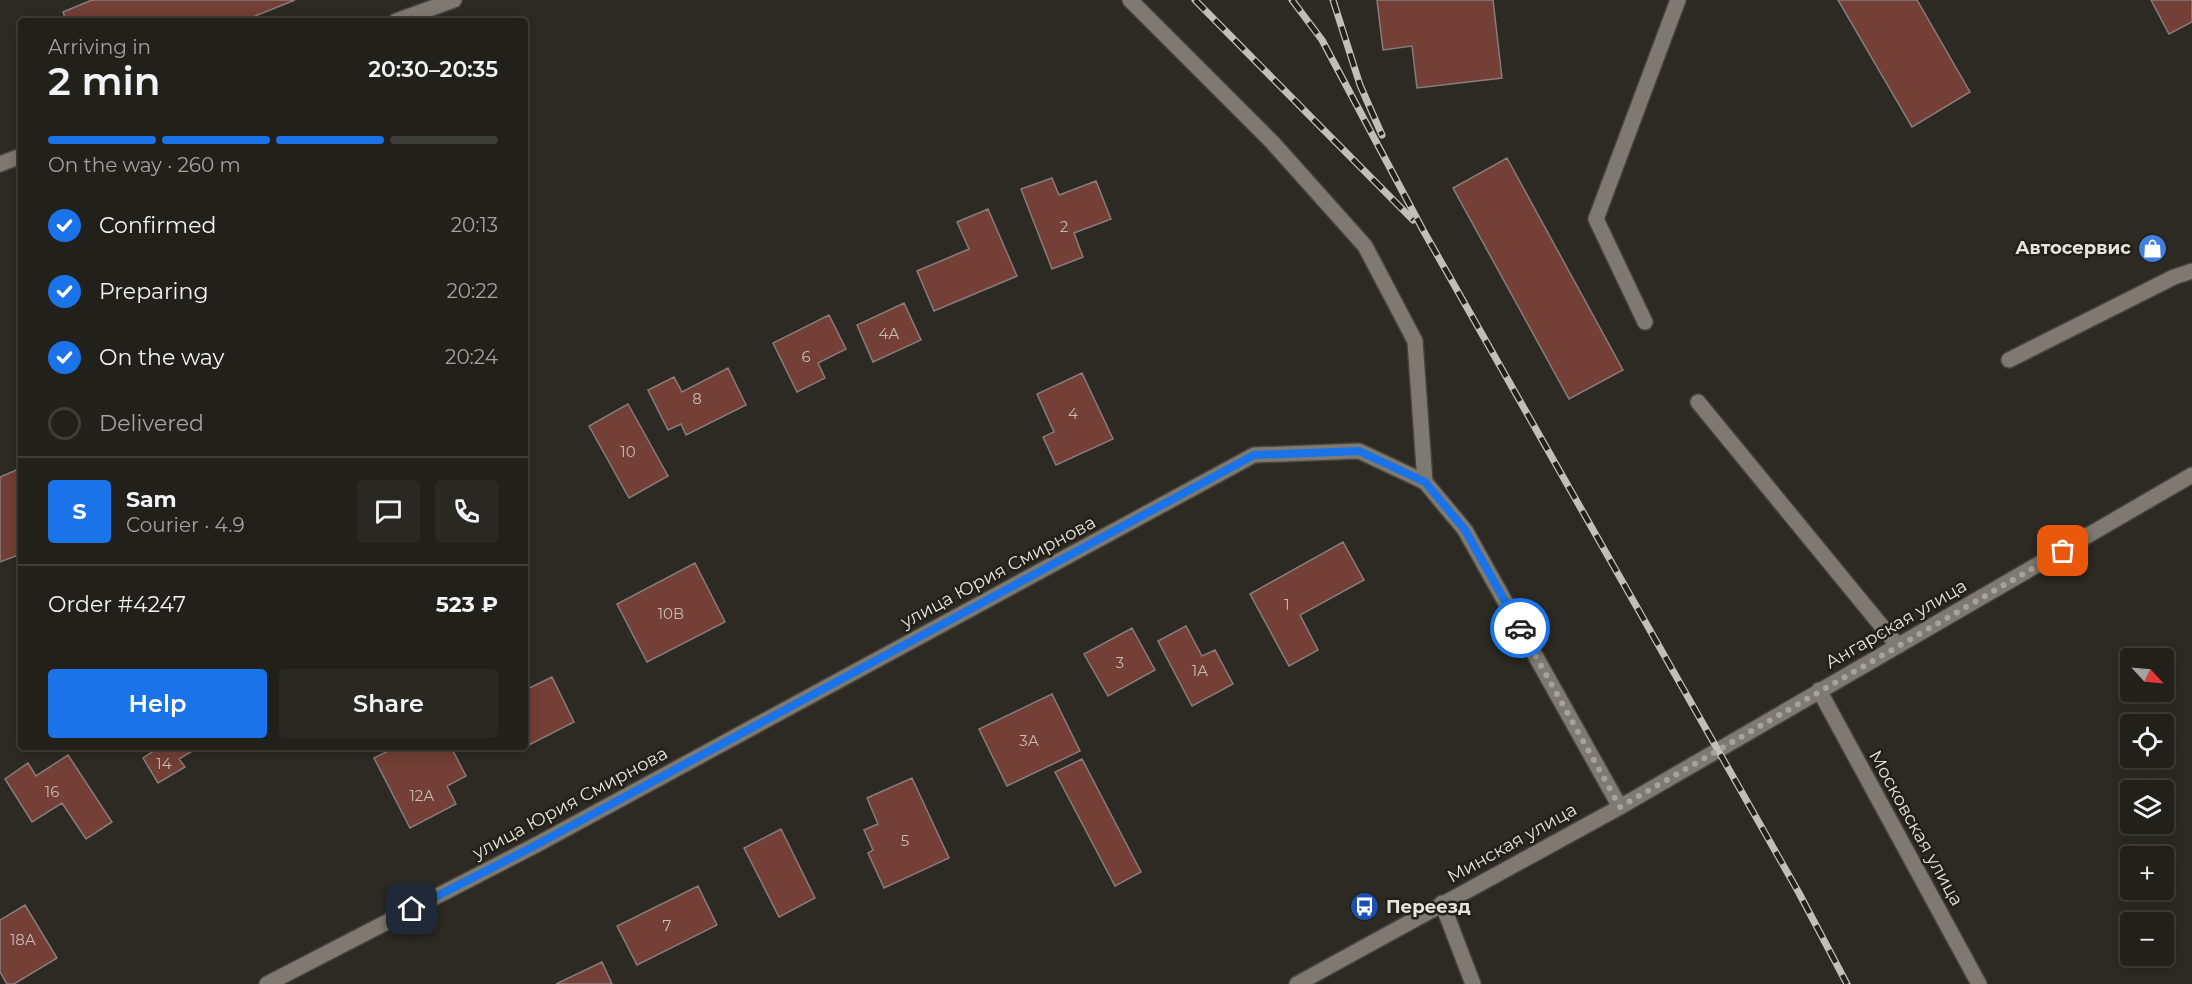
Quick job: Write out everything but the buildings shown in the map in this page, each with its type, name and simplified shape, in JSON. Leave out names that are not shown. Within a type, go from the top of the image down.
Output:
[{"type":"street","points":[[404,18],[454,0]]},
{"type":"street","points":[[1130,0],[1273,143],[1365,246],[1415,341],[1425,482]]},
{"type":"street","points":[[1645,322],[1596,219],[1678,0]]},
{"type":"street","points":[[0,164],[18,157]]},
{"type":"street","points":[[2009,360],[2174,277],[2192,271]]},
{"type":"street","points":[[1698,402],[1898,646]]},
{"type":"street","name":"улица Юрия Смирнова","points":[[267,984],[536,845],[1254,455],[1359,451],[1425,482],[1465,530],[1620,807]]},
{"type":"street","name":"Ангарская улица","points":[[1620,807],[2192,475]]},
{"type":"street","name":"Московская улица","points":[[1819,690],[1979,984]]},
{"type":"street","name":"Минская улица","points":[[1298,984],[1620,807]]},
{"type":"street","points":[[1442,903],[1473,984]]},
{"type":"railway","points":[[1195,0],[1413,220]]},
{"type":"railway","points":[[1292,0],[1322,40],[1423,230],[1799,893],[1847,984]]},
{"type":"railway","points":[[1333,0],[1360,85],[1382,135]]},
{"type":"way so far","points":[[1520,628],[1620,807],[2063,551]]},
{"type":"place","name":"Автосервис","points":[[2152,248]]},
{"type":"place","name":"Переезд","points":[[1365,907]]},
{"type":"route","points":[[412,909],[536,845],[1254,455],[1359,451],[1425,482],[1465,530],[1520,628]]}]
